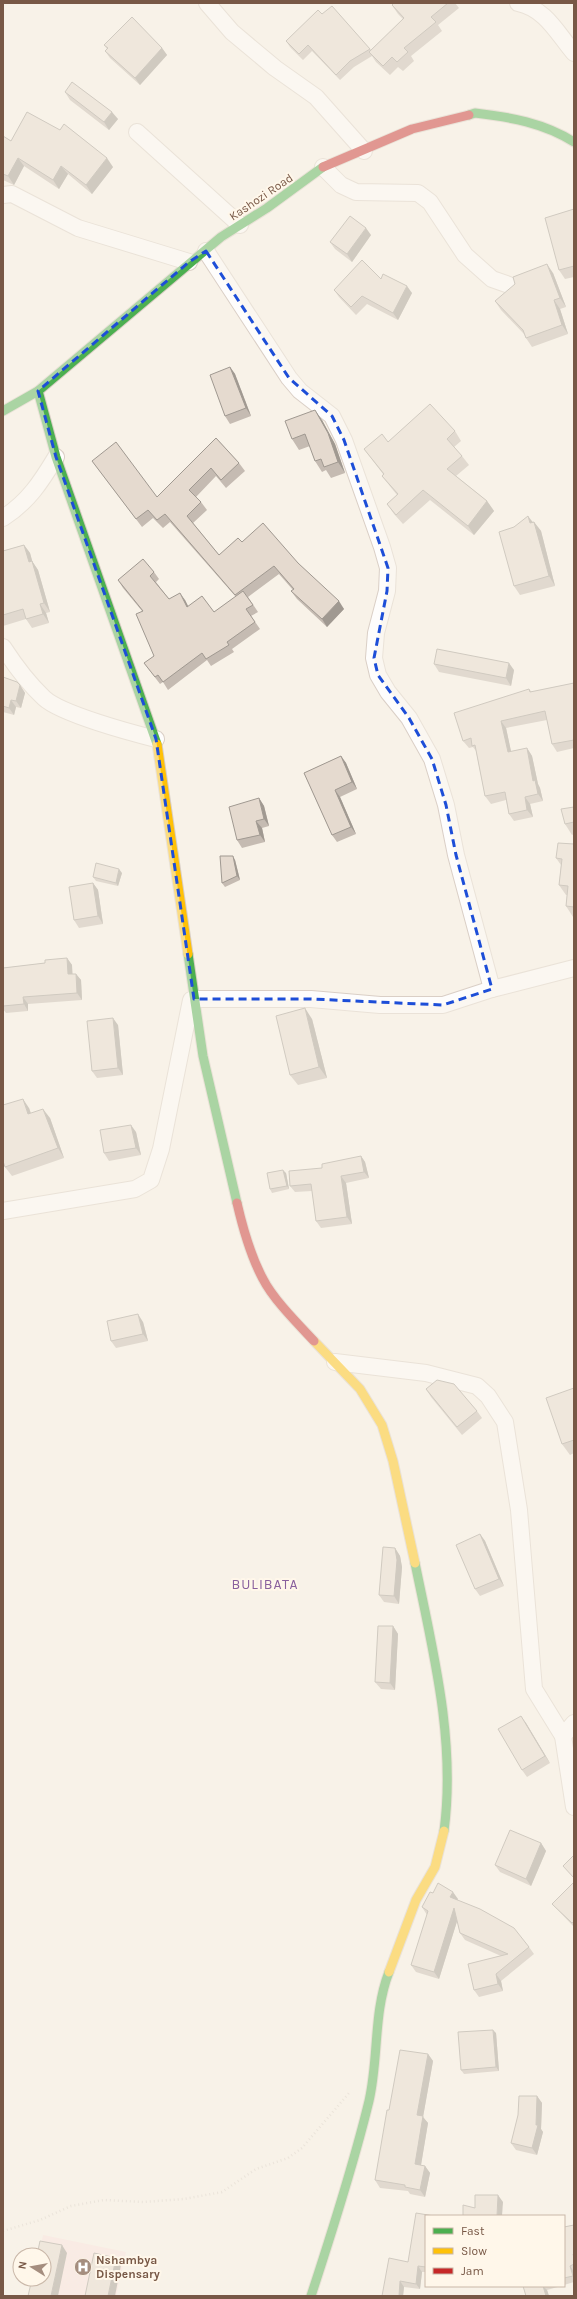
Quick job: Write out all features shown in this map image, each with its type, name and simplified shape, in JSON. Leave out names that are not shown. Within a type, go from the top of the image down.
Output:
[{"type":"street","points":[[207,3],[232,32],[275,68],[316,97],[364,151]]},
{"type":"street","points":[[518,3],[541,8],[574,53]]},
{"type":"street","name":"Kashozi Road","points":[[3,411],[38,391],[189,262],[206,251],[221,237],[273,204],[323,167],[364,151],[412,128],[475,113],[517,118],[563,135],[574,142]]},
{"type":"street","points":[[137,132],[240,225]]},
{"type":"street","points":[[323,167],[341,185],[356,192],[418,193],[430,202],[465,255],[492,279],[510,285]]},
{"type":"street","points":[[3,195],[12,194],[78,228],[189,262]]},
{"type":"street","points":[[206,251],[288,378],[300,391],[332,416],[344,440],[388,568],[387,591],[376,633],[374,658],[378,674],[388,692],[410,718],[432,759],[446,805],[456,855],[492,990]]},
{"type":"street","points":[[38,391],[56,457],[156,739],[204,1056],[223,1148],[246,1238],[263,1280],[296,1322],[360,1388],[374,1409],[382,1425],[394,1461],[438,1680],[444,1724],[448,1802],[440,1855],[416,1900],[381,1992],[369,2099],[336,2219],[311,2296]]},
{"type":"street","points":[[3,518],[18,508],[36,490],[56,457]]},
{"type":"street","points":[[3,647],[44,698],[56,706],[128,733],[156,739]]},
{"type":"street","points":[[194,995],[311,999],[380,1004],[442,1005],[574,968]]},
{"type":"street","points":[[3,1211],[135,1189],[151,1180],[161,1149],[194,995]]},
{"type":"street","points":[[335,1362],[426,1373],[477,1386],[488,1396],[505,1422],[519,1510],[534,1689],[563,1736],[574,1807]]},
{"type":"street","points":[[563,1736],[574,1723]]},
{"type":"path","points":[[3,2230],[40,2220],[71,2206],[97,2201],[143,2202],[184,2199],[222,2192],[256,2169],[288,2158],[302,2148],[352,2090]]},
{"type":"highlighted area","points":[[206,251],[289,378],[332,416],[344,440],[388,568],[387,591],[374,658],[378,675],[409,718],[432,759],[446,805],[456,855],[492,989],[443,1005],[311,999],[194,999],[156,739],[56,457],[38,391],[189,262]]},
{"type":"shaded area","name":"Nshambya Dispensary","points":[[43,2235],[126,2252],[116,2296],[31,2296],[38,2287],[52,2287],[52,2247],[41,2247]]},
{"type":"building","points":[[394,3],[448,3],[431,17],[436,22],[404,48],[408,52],[397,62],[392,57],[383,66],[369,52],[404,18],[392,5]]},
{"type":"building","points":[[332,6],[370,49],[350,61],[336,75],[308,45],[299,54],[286,41],[318,10],[322,14]]},
{"type":"building","points":[[132,17],[162,48],[135,78],[105,51],[108,48],[104,45]]},
{"type":"building","points":[[72,82],[112,112],[104,122],[65,92]]},
{"type":"building","points":[[27,112],[60,130],[64,124],[107,158],[86,185],[61,166],[53,180],[18,158],[8,176],[3,174],[3,136],[11,141]]},
{"type":"building","points":[[574,209],[574,266],[559,270],[545,218]]},
{"type":"building","points":[[350,216],[366,228],[347,254],[330,242]]},
{"type":"building","points":[[362,260],[381,279],[383,274],[407,286],[393,313],[362,296],[351,307],[334,290]]},
{"type":"building","points":[[547,264],[560,298],[554,300],[562,325],[526,338],[523,330],[495,301],[515,284],[513,277]]},
{"type":"building","points":[[230,367],[246,408],[225,416],[210,375]]},
{"type":"building","points":[[430,404],[455,431],[447,439],[462,456],[447,469],[487,501],[468,526],[423,490],[396,515],[387,504],[398,494],[382,476],[384,474],[364,449],[382,434],[388,442]]},
{"type":"building","points":[[315,410],[328,433],[338,462],[324,467],[321,459],[315,461],[305,434],[292,439],[285,421]]},
{"type":"building","points":[[216,438],[239,463],[221,480],[211,468],[189,490],[201,502],[187,516],[219,555],[238,538],[242,542],[263,523],[298,563],[339,601],[322,619],[291,591],[294,589],[274,566],[235,595],[165,514],[157,520],[148,510],[136,519],[92,461],[116,442],[157,497]]},
{"type":"building","points":[[528,516],[530,523],[534,522],[549,576],[514,586],[499,532],[514,527]]},
{"type":"building","points":[[24,545],[29,562],[32,561],[44,603],[40,604],[43,614],[26,619],[23,609],[3,615],[3,551]]},
{"type":"building","points":[[143,559],[154,572],[150,576],[169,599],[180,593],[187,607],[202,596],[214,612],[243,591],[253,605],[246,609],[255,622],[227,642],[229,645],[206,659],[202,653],[163,682],[158,675],[155,677],[144,663],[154,656],[136,614],[143,611],[118,580]]},
{"type":"building","points":[[437,649],[509,663],[506,678],[434,664]]},
{"type":"building","points":[[3,677],[17,682],[20,685],[16,701],[11,700],[9,708],[3,706]]},
{"type":"building","points":[[574,683],[574,740],[552,744],[545,711],[501,721],[508,752],[527,748],[533,781],[535,780],[538,794],[525,797],[527,810],[509,814],[505,792],[485,796],[475,745],[472,746],[471,738],[463,741],[454,713],[529,689],[530,692]]},
{"type":"building","points":[[341,756],[352,782],[335,790],[351,827],[332,835],[304,773]]},
{"type":"building","points":[[259,798],[264,819],[256,821],[260,835],[237,840],[229,807]]},
{"type":"building","points":[[574,807],[574,822],[565,824],[561,809]]},
{"type":"building","points":[[558,843],[574,844],[574,907],[566,906],[568,886],[559,885],[562,859],[556,858]]},
{"type":"building","points":[[220,856],[233,856],[237,876],[222,883]]},
{"type":"building","points":[[96,863],[119,869],[116,883],[93,877]]},
{"type":"building","points":[[93,883],[98,916],[74,920],[69,887]]},
{"type":"building","points":[[67,958],[68,974],[76,974],[77,993],[23,997],[24,1004],[3,1006],[3,968],[45,963],[45,960]]},
{"type":"building","points":[[305,1008],[319,1067],[290,1075],[276,1016]]},
{"type":"building","points":[[113,1018],[118,1068],[92,1071],[87,1021]]},
{"type":"building","points":[[23,1099],[28,1114],[43,1109],[58,1148],[5,1167],[3,1161],[3,1105]]},
{"type":"building","points":[[131,1125],[136,1148],[104,1153],[100,1130]]},
{"type":"building","points":[[361,1156],[364,1172],[341,1176],[347,1217],[316,1221],[311,1184],[290,1186],[289,1171],[322,1168],[322,1164]]},
{"type":"building","points":[[283,1170],[287,1186],[270,1189],[267,1173]]},
{"type":"building","points":[[138,1314],[143,1334],[111,1341],[107,1321]]},
{"type":"building","points":[[437,1380],[454,1384],[477,1411],[457,1427],[426,1389]]},
{"type":"building","points":[[574,1388],[574,1440],[562,1444],[546,1398]]},
{"type":"building","points":[[480,1534],[499,1579],[475,1589],[456,1545]]},
{"type":"building","points":[[383,1547],[395,1548],[397,1560],[394,1596],[379,1595]]},
{"type":"building","points":[[378,1626],[393,1626],[390,1683],[375,1682]]},
{"type":"building","points":[[521,1716],[545,1756],[522,1770],[498,1729]]},
{"type":"building","points":[[510,1830],[541,1843],[526,1879],[495,1865]]},
{"type":"building","points":[[574,1855],[574,1878],[563,1866]]},
{"type":"building","points":[[574,1882],[574,1921],[572,1923],[552,1904]]},
{"type":"building","points":[[438,1883],[453,1892],[450,1897],[480,1909],[514,1928],[529,1947],[496,1974],[498,1984],[474,1990],[468,1964],[508,1954],[460,1933],[454,1908],[434,1972],[411,1965],[428,1911],[422,1907],[430,1892],[433,1893]]},
{"type":"building","points":[[493,2030],[496,2067],[461,2070],[458,2032]]},
{"type":"building","points":[[400,2050],[428,2054],[417,2115],[423,2116],[415,2164],[425,2166],[420,2190],[405,2187],[405,2185],[375,2180],[387,2110],[389,2110]]},
{"type":"building","points":[[519,2096],[537,2096],[536,2125],[538,2125],[532,2148],[511,2143],[518,2115]]},
{"type":"building","points":[[475,2195],[498,2195],[497,2215],[463,2215],[463,2205],[475,2208]]},
{"type":"building","points":[[416,2213],[428,2215],[425,2215],[425,2267],[418,2266],[416,2284],[400,2281],[399,2296],[382,2296],[389,2258],[408,2262]]},
{"type":"building","points":[[574,2225],[574,2264],[570,2266],[573,2276],[565,2278],[565,2227]]},
{"type":"building","points":[[40,2241],[62,2245],[51,2296],[28,2296],[30,2287],[52,2287],[52,2247],[39,2247]]},
{"type":"building","points":[[94,2253],[116,2258],[108,2296],[85,2296]]},
{"type":"building","points":[[523,2287],[543,2287],[546,2296],[526,2296]]},
{"type":"traffic: fast","points":[[469,115],[475,113],[526,122],[551,130],[574,142]]},
{"type":"traffic: fast","points":[[3,411],[38,391],[221,237],[267,208],[323,167]]},
{"type":"traffic: fast","points":[[38,391],[56,457],[157,744]]},
{"type":"traffic: fast","points":[[188,954],[203,1056],[237,1203]]},
{"type":"traffic: fast","points":[[415,1563],[429,1629],[441,1696],[445,1730],[447,1797],[444,1831]]},
{"type":"traffic: fast","points":[[311,2296],[363,2126],[372,2085],[378,2019],[384,1988],[389,1972]]},
{"type":"traffic: slow","points":[[157,744],[188,954]]},
{"type":"traffic: slow","points":[[314,1341],[360,1389],[382,1425],[393,1461],[415,1563]]},
{"type":"traffic: slow","points":[[389,1972],[416,1900],[435,1867],[444,1831]]},
{"type":"traffic: jam","points":[[323,167],[412,129],[469,115]]},
{"type":"traffic: jam","points":[[237,1203],[247,1242],[254,1261],[267,1287],[279,1303],[314,1341]]},
{"type":"place","name":"Nshambya Dispensary","points":[[83,2267]]},
{"type":"district","name":"BULIBATA","points":[[265,1584]]}]
